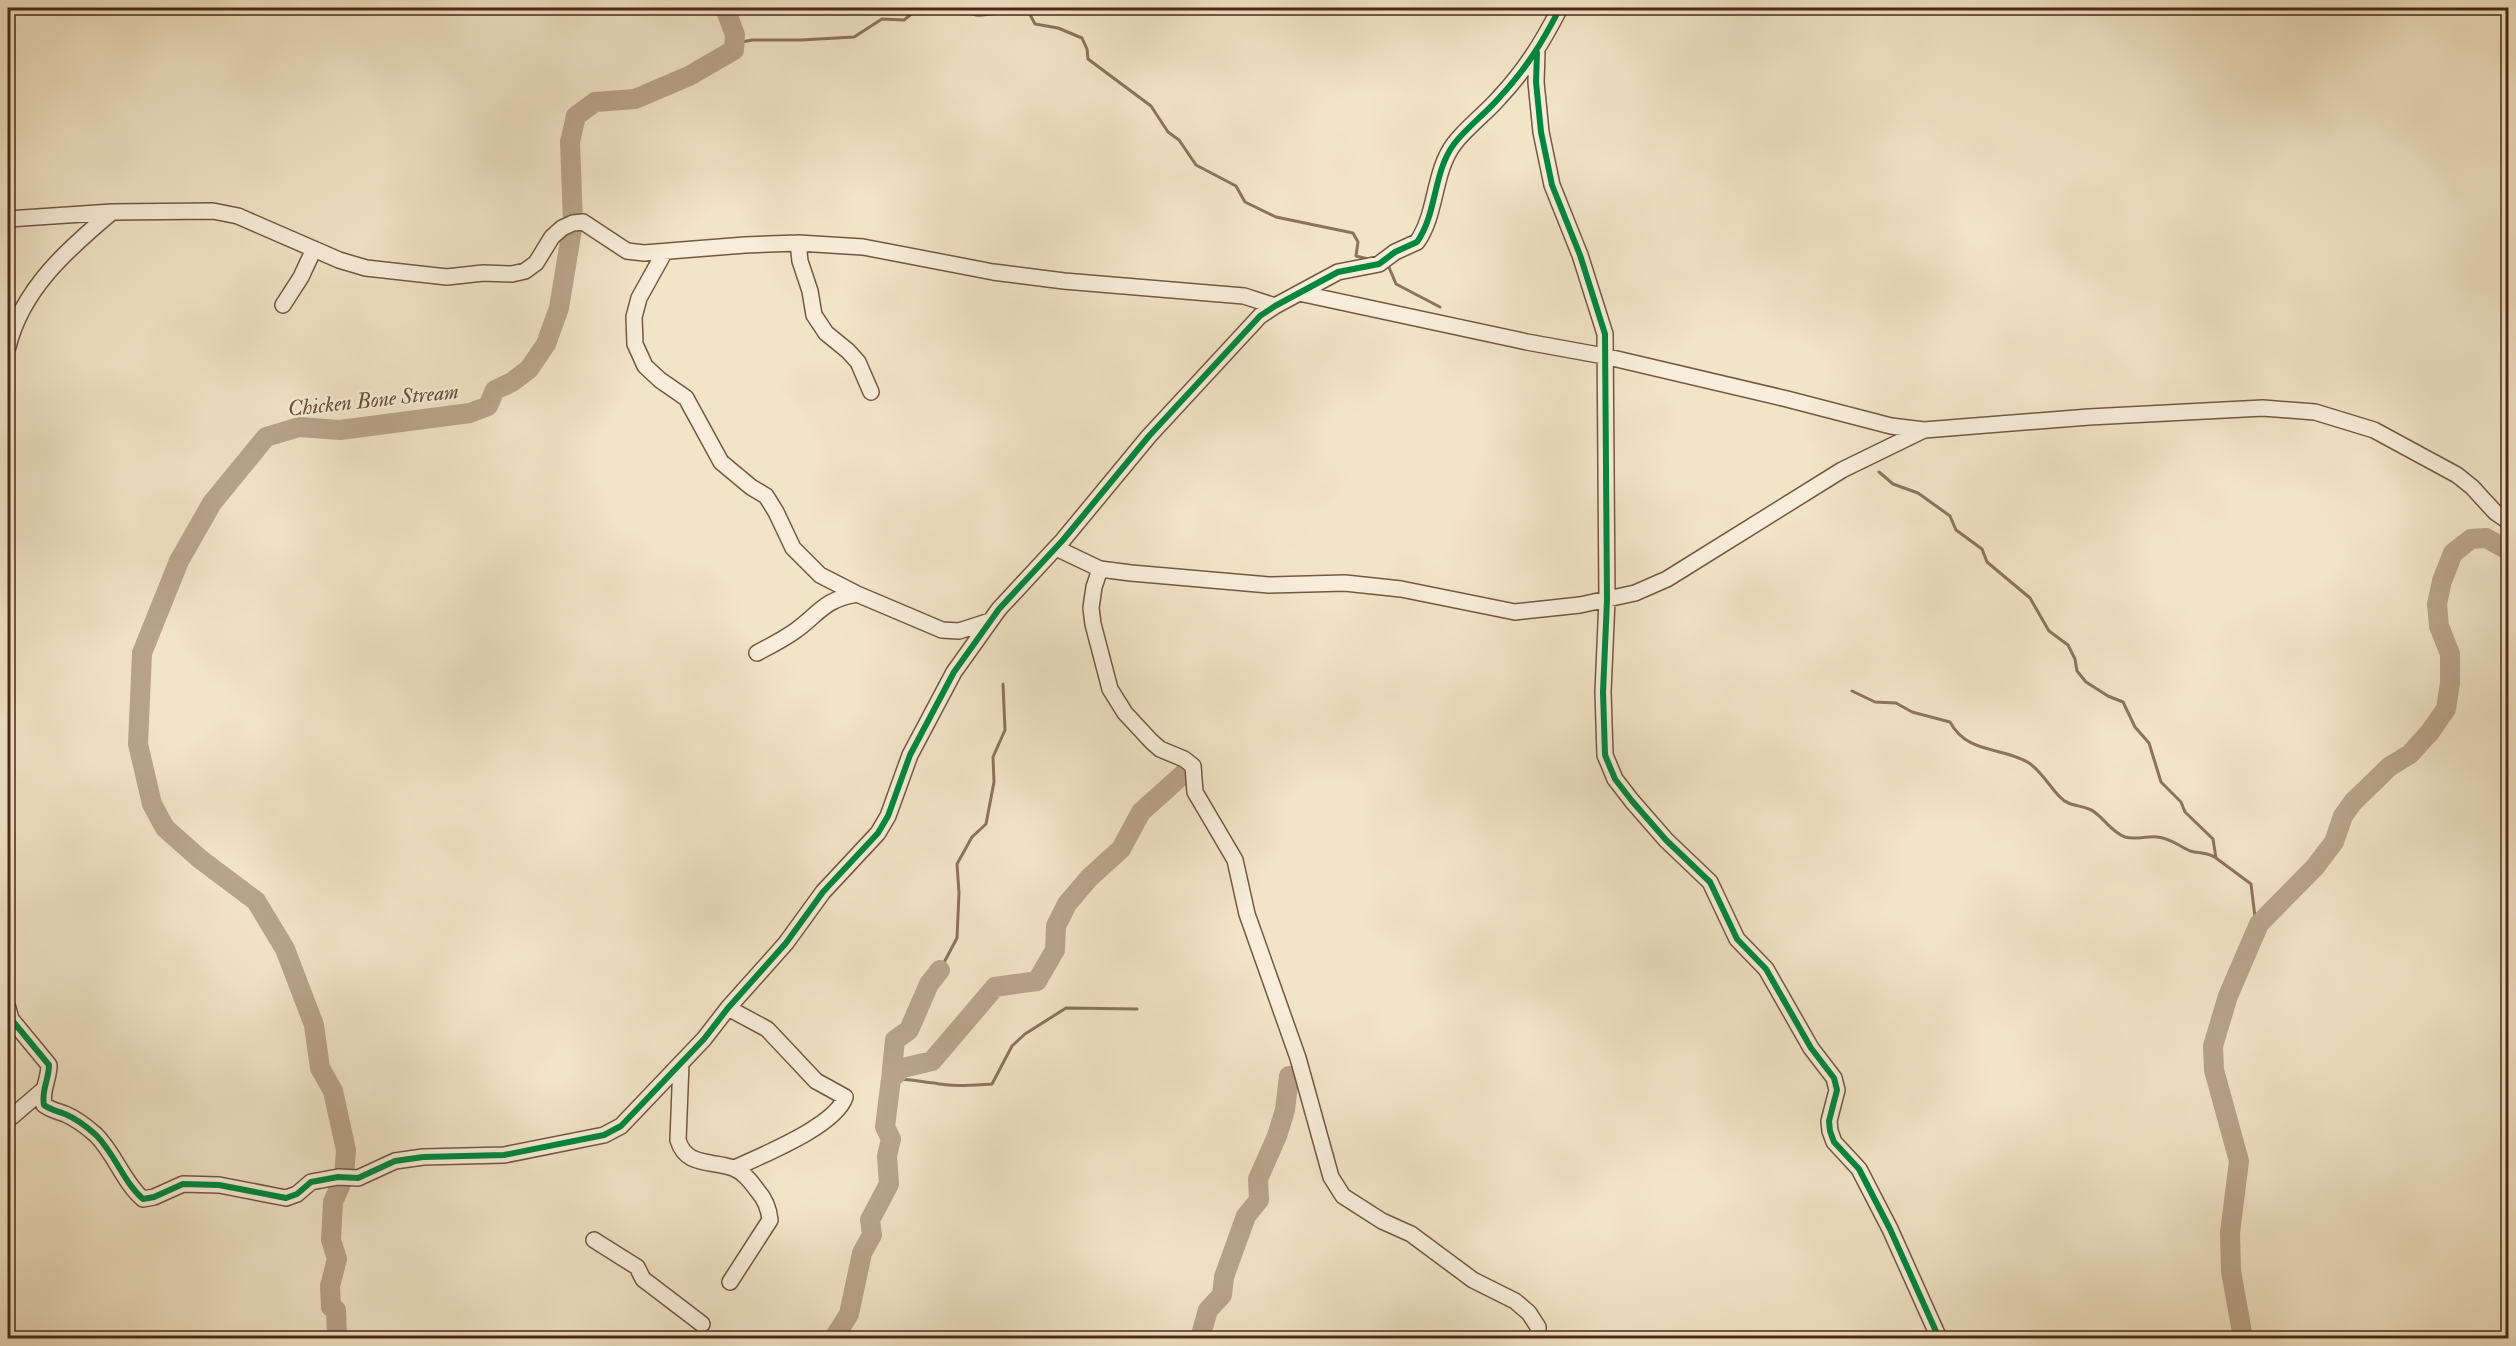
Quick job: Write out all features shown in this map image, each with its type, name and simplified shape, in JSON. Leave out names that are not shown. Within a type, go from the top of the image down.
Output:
[{"type":"street","points":[[43,1089],[44,1105],[84,1124],[98,1136],[123,1170],[133,1191],[143,1198],[154,1197],[183,1184],[219,1185],[285,1198],[297,1194],[310,1182],[338,1177],[358,1178],[395,1161],[423,1157],[504,1155],[604,1135],[618,1129],[704,1039],[728,1008],[786,943],[823,892],[883,826],[910,755],[954,672],[1010,596],[1056,548],[1149,436],[1260,316],[1338,272],[1379,264],[1395,252],[1417,242],[1426,223],[1447,156],[1455,144],[1499,98],[1537,53],[1560,8]]},
{"type":"street","points":[[1537,53],[1536,82],[1546,162],[1554,194],[1580,255],[1604,327],[1607,600],[1603,725],[1605,755],[1615,779],[1666,840],[1710,882],[1737,939],[1766,969],[1811,1048],[1834,1078],[1837,1090],[1829,1120],[1834,1142],[1859,1169],[1890,1229],[1940,1338]]},
{"type":"street","points":[[8,219],[112,212],[213,211],[238,216],[339,260],[366,268],[447,277],[483,273],[512,274],[525,271],[536,263],[552,237],[562,228],[583,222],[627,251],[664,253],[745,244],[798,243],[863,247],[993,272],[1064,281],[1244,296],[1275,306]]},
{"type":"street","points":[[8,347],[28,299],[60,256],[112,212]]},
{"type":"street","points":[[798,243],[800,261],[810,291],[814,315],[826,333],[858,362],[871,392]]},
{"type":"street","points":[[284,305],[314,249]]},
{"type":"street","points":[[664,253],[639,298],[634,317],[635,344],[645,366],[660,380],[686,398],[721,462],[751,488],[766,496],[793,548],[820,575],[856,594],[942,630],[959,631],[990,621]]},
{"type":"street","points":[[1299,292],[1527,342],[1604,356],[1891,426],[1924,430],[2030,421],[2263,408],[2315,412],[2374,430],[2457,475],[2495,512],[2508,521]]},
{"type":"street","points":[[1056,548],[1100,569],[1269,585],[1345,583],[1367,585],[1401,589],[1515,612],[1607,600],[1635,593],[1667,579],[1842,470],[1924,430]]},
{"type":"street","points":[[1100,569],[1091,608],[1110,689],[1125,713],[1151,741],[1160,749],[1184,759],[1193,766],[1195,792],[1235,860],[1247,914],[1298,1058],[1331,1177],[1343,1196],[1382,1221],[1411,1234],[1473,1280],[1515,1301],[1529,1313],[1538,1328],[1538,1338]]},
{"type":"street","points":[[758,653],[796,631],[823,606],[840,597],[856,594]]},
{"type":"street","points":[[8,1008],[11,1019],[49,1065],[49,1078],[43,1089],[8,1120]]},
{"type":"street","points":[[728,1008],[767,1029],[816,1081],[845,1097],[843,1105],[805,1134],[735,1168]]},
{"type":"street","points":[[681,1063],[678,1140],[682,1152],[689,1158],[735,1168],[747,1177],[761,1194],[770,1211],[770,1220],[730,1282]]},
{"type":"street","points":[[594,1240],[637,1267],[643,1279],[702,1324]]},
{"type":"waterway","name":"Chicken Bone Stream","points":[[337,1338],[336,1310],[331,1307],[330,1286],[337,1259],[331,1240],[333,1202],[344,1177],[346,1150],[333,1091],[320,1068],[314,1025],[285,949],[256,901],[200,859],[165,828],[152,804],[138,744],[142,653],[179,561],[212,503],[266,437],[299,427],[340,430],[470,413],[488,406],[495,390],[512,382],[529,369],[546,344],[559,308],[573,223],[570,142],[576,116],[595,102],[635,99],[689,76],[734,50],[735,35],[725,8]]},
{"type":"waterway","points":[[734,50],[742,42],[752,40],[854,37],[882,19],[904,20],[919,8],[926,8]]},
{"type":"waterway","points":[[954,8],[981,15],[1028,11],[1035,24],[1058,28],[1082,38],[1088,59],[1151,106],[1168,132],[1179,140],[1196,165],[1236,186],[1245,202],[1276,217],[1353,233],[1358,242],[1356,256],[1368,259]]},
{"type":"waterway","points":[[1388,265],[1396,284],[1440,307]]},
{"type":"waterway","points":[[1879,472],[1893,484],[1918,493],[1950,516],[1956,530],[1982,549],[1987,562],[2030,598],[2049,631],[2068,645],[2075,659],[2077,671],[2086,682],[2108,696],[2123,702],[2135,727],[2149,743],[2161,782],[2181,802],[2185,812],[2213,839],[2216,858],[2251,884],[2255,917],[2259,924]]},
{"type":"waterway","points":[[2243,1338],[2231,1271],[2230,1233],[2239,1161],[2214,1070],[2213,1046],[2228,996],[2259,924],[2315,867],[2334,842],[2343,816],[2353,802],[2389,767],[2410,754],[2430,732],[2446,709],[2450,683],[2450,654],[2439,626],[2437,604],[2442,581],[2453,553],[2471,539],[2486,538],[2508,550]]},
{"type":"waterway","points":[[940,970],[957,938],[959,893],[957,864],[972,837],[986,824],[994,782],[993,757],[1005,730],[1003,684]]},
{"type":"waterway","points":[[1852,691],[1875,702],[1896,703],[1912,712],[1950,722],[1957,733],[1966,740],[2029,763],[2038,770],[2063,800],[2098,814],[2120,835],[2133,838],[2162,838],[2190,851],[2216,858]]},
{"type":"waterway","points":[[834,1338],[849,1314],[862,1253],[872,1235],[870,1220],[889,1184],[887,1156],[891,1139],[885,1127],[891,1079],[903,1068],[932,1061],[995,987],[1037,981],[1055,950],[1056,926],[1067,904],[1089,878],[1121,849],[1141,812],[1190,768]]},
{"type":"waterway","points":[[891,1079],[895,1040],[909,1030],[929,984],[940,970]]},
{"type":"waterway","points":[[891,1079],[948,1085],[992,1084],[1012,1046],[1025,1034],[1066,1008],[1137,1009]]},
{"type":"waterway","points":[[1200,1338],[1208,1310],[1222,1295],[1224,1277],[1246,1216],[1259,1200],[1258,1179],[1277,1136],[1285,1110],[1289,1076]]},
{"type":"cycle path","points":[[8,1008],[11,1019],[49,1065],[44,1105],[74,1118],[96,1135],[130,1185],[143,1199],[154,1197],[183,1184],[219,1185],[286,1198],[297,1194],[311,1182],[338,1177],[358,1178],[395,1161],[423,1157],[504,1155],[604,1135],[621,1126],[704,1039],[728,1008],[786,943],[823,892],[878,833],[888,816],[910,755],[954,672],[999,609],[1063,540],[1149,436],[1260,316],[1338,272],[1379,264],[1395,252],[1417,242],[1428,219],[1447,155],[1459,138],[1494,104],[1517,77],[1540,44],[1560,8]]},
{"type":"cycle path","points":[[1537,53],[1536,82],[1541,132],[1552,185],[1580,255],[1605,334],[1607,600],[1603,692],[1605,755],[1615,779],[1632,801],[1666,840],[1710,882],[1737,939],[1766,969],[1811,1048],[1834,1078],[1837,1090],[1829,1121],[1834,1142],[1859,1169],[1890,1229],[1939,1338]]}]
